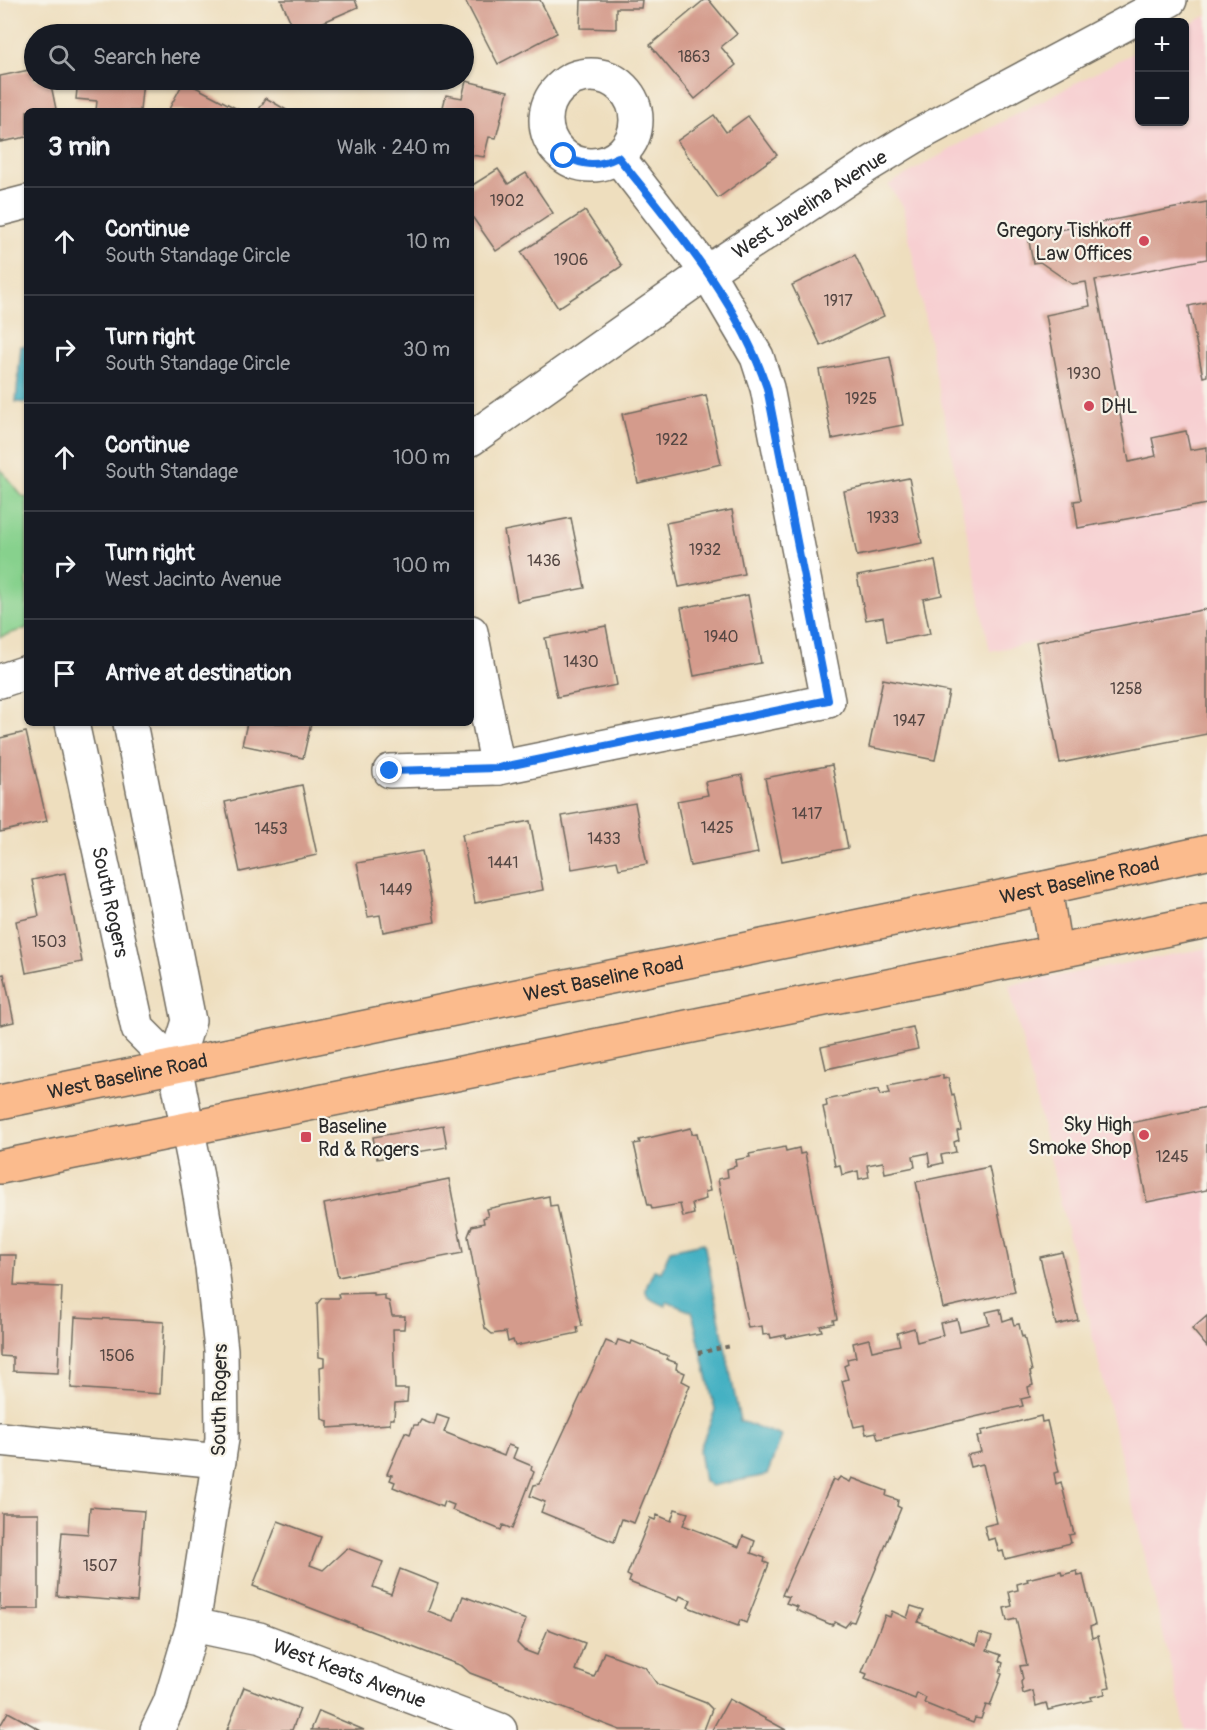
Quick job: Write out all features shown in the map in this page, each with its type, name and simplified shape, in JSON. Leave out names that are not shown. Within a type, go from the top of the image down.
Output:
[{"type":"main road","name":"West Baseline Road","points":[[0,1102],[1045,888],[1207,852]]},
{"type":"main road","points":[[1045,888],[1055,951]]},
{"type":"main road","points":[[0,1167],[1207,921]]},
{"type":"street","name":"West Javelina Avenue","points":[[474,437],[707,272],[914,136],[1170,0]]},
{"type":"street","points":[[390,771],[498,768],[828,700],[767,388],[757,357],[707,272],[618,157]]},
{"type":"street","points":[[0,208],[24,203]]},
{"type":"street","points":[[474,647],[498,768]]},
{"type":"street","points":[[0,681],[24,673]]},
{"type":"street","name":"South Rogers","points":[[73,726],[138,1029],[175,1066]]},
{"type":"street","name":"South Rogers","points":[[131,726],[189,1021],[175,1066],[210,1256],[221,1350],[222,1438],[194,1625],[170,1703],[157,1730]]},
{"type":"street","points":[[0,1439],[219,1461]]},
{"type":"street","name":"West Keats Avenue","points":[[194,1625],[260,1639],[500,1730]]},
{"type":"path","points":[[698,1353],[731,1346]]},
{"type":"shaded area","points":[[1207,15],[1207,609],[990,651],[903,206],[888,185],[967,140],[1135,52],[1135,126],[1189,126],[1189,25]]},
{"type":"shaded area","points":[[1207,948],[1207,1730],[1186,1730],[1009,985]]},
{"type":"green space","points":[[0,469],[24,497],[24,629],[0,637]]},
{"type":"water","points":[[21,346],[24,346],[24,403],[16,402]]},
{"type":"water","points":[[704,1243],[740,1421],[782,1436],[767,1475],[711,1486],[704,1481],[699,1451],[715,1410],[692,1312],[667,1302],[665,1306],[651,1299],[646,1292],[654,1270],[661,1272],[670,1250]]},
{"type":"building","points":[[281,0],[355,0],[358,7],[319,24],[292,24]]},
{"type":"building","points":[[465,0],[540,0],[557,33],[498,64]]},
{"type":"building","points":[[581,0],[642,0],[641,8],[616,8],[616,29],[580,28]]},
{"type":"building","points":[[704,0],[709,0],[737,34],[721,47],[736,65],[695,99],[650,45]]},
{"type":"building","points":[[24,71],[24,90],[52,90],[56,108],[24,108],[24,138],[0,142],[0,76]]},
{"type":"building","points":[[474,83],[508,91],[496,138],[489,137],[484,157],[474,155],[474,108],[443,108],[446,95],[462,98],[464,90],[474,90]]},
{"type":"building","points":[[77,90],[142,90],[140,108],[96,108],[97,101],[76,99]]},
{"type":"building","points":[[179,90],[201,90],[235,108],[170,108]]},
{"type":"building","points":[[266,98],[283,108],[260,108]]},
{"type":"building","points":[[714,115],[726,132],[748,116],[777,155],[718,198],[677,141]]},
{"type":"building","points":[[498,169],[508,184],[526,173],[553,213],[496,251],[474,219],[474,184]]},
{"type":"building","points":[[1207,202],[1207,259],[1095,280],[1129,462],[1156,456],[1152,438],[1186,431],[1190,450],[1207,447],[1207,504],[1078,528],[1074,501],[1081,500],[1046,315],[1090,306],[1086,282],[1072,284],[1040,262],[1033,263],[1028,236]]},
{"type":"building","points":[[585,211],[622,266],[558,308],[521,252]]},
{"type":"building","points":[[855,255],[884,316],[821,346],[792,285]]},
{"type":"building","points":[[1207,302],[1207,376],[1203,377],[1189,306]]},
{"type":"building","points":[[890,357],[903,425],[832,439],[819,370]]},
{"type":"building","points":[[706,395],[721,464],[638,483],[622,414]]},
{"type":"building","points":[[909,478],[922,543],[857,556],[844,491]]},
{"type":"building","points":[[732,510],[744,574],[679,587],[666,523]]},
{"type":"building","points":[[571,518],[585,588],[517,601],[504,531]]},
{"type":"building","points":[[935,561],[942,595],[923,599],[930,634],[887,642],[883,617],[866,620],[857,576]]},
{"type":"building","points":[[748,595],[761,663],[694,676],[681,608]]},
{"type":"building","points":[[1207,609],[1207,734],[1060,763],[1036,642]]},
{"type":"building","points":[[606,626],[617,685],[557,697],[545,638]]},
{"type":"building","points":[[883,679],[949,692],[935,760],[869,747]]},
{"type":"building","points":[[246,726],[310,726],[303,758],[242,745]]},
{"type":"building","points":[[26,732],[47,821],[0,832],[0,738]]},
{"type":"building","points":[[832,765],[848,848],[782,861],[765,778]]},
{"type":"building","points":[[742,775],[758,853],[690,866],[677,801],[708,795],[705,782]]},
{"type":"building","points":[[302,785],[317,855],[240,872],[225,802]]},
{"type":"building","points":[[635,803],[647,864],[619,869],[617,861],[572,869],[562,816]]},
{"type":"building","points":[[530,821],[543,890],[475,903],[462,834]]},
{"type":"building","points":[[422,851],[435,922],[383,932],[380,915],[368,917],[357,863]]},
{"type":"building","points":[[65,873],[82,962],[26,973],[16,921],[39,916],[32,880]]},
{"type":"building","points":[[4,974],[14,1022],[0,1025],[0,975]]},
{"type":"building","points":[[913,1027],[918,1049],[826,1069],[821,1047]]},
{"type":"building","points":[[943,1075],[943,1079],[948,1078],[952,1095],[954,1094],[961,1130],[957,1131],[959,1140],[954,1142],[956,1152],[941,1155],[943,1163],[930,1166],[928,1153],[913,1156],[915,1167],[885,1173],[883,1162],[867,1165],[869,1177],[859,1179],[858,1171],[842,1175],[840,1165],[835,1166],[823,1107],[827,1106],[826,1100],[879,1089],[880,1095],[890,1093],[888,1086]]},
{"type":"building","points":[[1207,1107],[1207,1190],[1147,1202],[1131,1123]]},
{"type":"building","points":[[443,1125],[447,1147],[377,1159],[373,1137]]},
{"type":"building","points":[[691,1128],[692,1134],[697,1133],[710,1191],[705,1192],[706,1199],[692,1203],[694,1214],[683,1217],[680,1204],[652,1209],[651,1205],[648,1205],[634,1144],[640,1143],[639,1140]]},
{"type":"building","points":[[785,1147],[786,1151],[799,1148],[800,1154],[805,1153],[837,1319],[833,1320],[834,1323],[820,1326],[822,1331],[786,1338],[786,1335],[771,1338],[770,1334],[763,1335],[762,1326],[748,1328],[718,1179],[728,1177],[727,1169],[736,1166],[735,1160],[750,1157],[749,1154]]},
{"type":"building","points":[[989,1167],[1015,1292],[943,1308],[916,1182]]},
{"type":"building","points":[[449,1179],[463,1253],[338,1277],[324,1204]]},
{"type":"building","points":[[549,1196],[550,1206],[557,1205],[582,1326],[577,1327],[578,1333],[515,1346],[513,1340],[508,1342],[506,1332],[492,1334],[485,1328],[468,1236],[472,1226],[484,1223],[483,1218],[488,1216],[486,1209]]},
{"type":"building","points":[[1062,1252],[1078,1320],[1056,1325],[1040,1257]]},
{"type":"building","points":[[0,1255],[16,1255],[14,1285],[62,1287],[58,1373],[13,1371],[13,1357],[0,1356]]},
{"type":"building","points":[[374,1293],[374,1296],[385,1295],[385,1300],[389,1301],[392,1316],[405,1316],[404,1329],[393,1329],[395,1389],[408,1389],[407,1402],[395,1403],[394,1419],[390,1419],[390,1424],[328,1428],[328,1421],[322,1419],[320,1367],[324,1366],[324,1358],[319,1357],[317,1304],[322,1298],[339,1298],[338,1294]]},
{"type":"building","points":[[1000,1309],[1003,1321],[1012,1318],[1014,1325],[1019,1324],[1022,1337],[1024,1336],[1033,1385],[1028,1387],[1030,1397],[1021,1399],[1023,1406],[878,1439],[876,1432],[866,1434],[864,1425],[854,1427],[842,1381],[848,1379],[844,1366],[848,1364],[847,1359],[856,1357],[853,1343],[869,1339],[872,1351],[900,1345],[897,1333],[914,1328],[917,1342],[943,1335],[940,1323],[957,1319],[960,1331],[989,1324],[986,1312]]},
{"type":"building","points":[[1207,1316],[1207,1347],[1192,1329]]},
{"type":"building","points":[[75,1317],[164,1322],[160,1394],[71,1388]]},
{"type":"building","points":[[618,1340],[631,1344],[632,1341],[668,1356],[666,1359],[677,1363],[676,1369],[685,1373],[682,1381],[690,1385],[634,1523],[622,1519],[614,1542],[541,1512],[545,1502],[530,1496],[534,1485],[539,1484],[545,1472],[606,1341],[616,1345]]},
{"type":"building","points":[[437,1415],[449,1419],[444,1432],[504,1456],[508,1445],[517,1448],[513,1458],[532,1466],[531,1470],[534,1472],[512,1529],[503,1525],[501,1530],[452,1510],[454,1505],[444,1501],[442,1507],[393,1487],[395,1482],[390,1480],[392,1475],[387,1474],[405,1432],[410,1434],[414,1425],[418,1425],[421,1420],[434,1425]]},
{"type":"building","points":[[1041,1416],[1042,1422],[1047,1421],[1059,1472],[1054,1473],[1056,1484],[1061,1482],[1074,1534],[1069,1535],[1071,1543],[1005,1559],[1003,1551],[999,1552],[995,1538],[988,1540],[984,1526],[997,1523],[983,1464],[970,1467],[967,1455],[981,1452],[977,1437],[982,1435],[981,1431]]},
{"type":"building","points":[[840,1477],[850,1482],[852,1478],[887,1491],[886,1496],[898,1500],[897,1506],[901,1508],[854,1622],[850,1621],[845,1627],[835,1622],[832,1625],[796,1610],[798,1607],[786,1603],[789,1597],[782,1595],[833,1479],[837,1481]]},
{"type":"building","points":[[90,1507],[144,1511],[137,1602],[57,1596],[62,1532],[88,1534]]},
{"type":"building","points":[[675,1509],[688,1513],[683,1525],[739,1547],[743,1536],[755,1541],[751,1553],[765,1558],[764,1562],[769,1564],[746,1623],[740,1620],[738,1626],[688,1607],[691,1600],[680,1596],[678,1601],[629,1582],[631,1577],[627,1575],[650,1518],[655,1520],[657,1515],[671,1521]]},
{"type":"building","points":[[2,1513],[39,1513],[39,1609],[0,1609]]},
{"type":"building","points":[[278,1521],[321,1537],[310,1565],[323,1570],[347,1548],[383,1562],[373,1587],[391,1594],[400,1569],[438,1584],[428,1611],[454,1621],[463,1596],[526,1620],[517,1643],[524,1650],[537,1655],[548,1629],[585,1643],[575,1670],[594,1677],[604,1652],[645,1667],[657,1684],[706,1703],[712,1709],[704,1730],[620,1730],[470,1673],[462,1666],[253,1586]]},
{"type":"building","points":[[1061,1571],[1062,1575],[1077,1571],[1078,1576],[1083,1575],[1095,1625],[1090,1627],[1092,1638],[1098,1636],[1110,1687],[1104,1688],[1105,1694],[1091,1697],[1092,1700],[1048,1710],[1046,1703],[1036,1706],[1033,1691],[1023,1694],[1020,1666],[1027,1665],[1016,1619],[1007,1621],[1004,1608],[1012,1606],[1009,1592],[1018,1590],[1017,1584],[1028,1581],[1027,1579]]},
{"type":"building","points":[[911,1606],[924,1610],[918,1622],[976,1645],[979,1633],[992,1637],[987,1650],[1001,1655],[999,1661],[1003,1663],[1000,1673],[1002,1674],[990,1706],[986,1705],[981,1719],[975,1718],[973,1723],[924,1703],[926,1698],[917,1693],[915,1699],[865,1679],[867,1674],[862,1672],[885,1615],[890,1617],[892,1611],[907,1618]]},
{"type":"building","points":[[244,1687],[300,1709],[292,1730],[227,1730]]},
{"type":"building","points":[[729,1699],[786,1730],[712,1730]]},
{"type":"building","points":[[319,1711],[364,1730],[311,1730]]},
{"type":"building","points":[[8,1712],[41,1730],[0,1730]]},
{"type":"place","name":"Gregory Tishkoff Law Offices","points":[[1144,241]]},
{"type":"place","name":"DHL","points":[[1089,406]]},
{"type":"place","name":"Sky High Smoke Shop","points":[[1144,1135]]},
{"type":"place","name":"Baseline Rd & Rogers","points":[[306,1137]]},
{"type":"route","points":[[390,771],[498,768],[828,700],[767,388],[757,357],[707,272],[618,157],[605,163],[591,165],[577,163],[564,156]]}]
